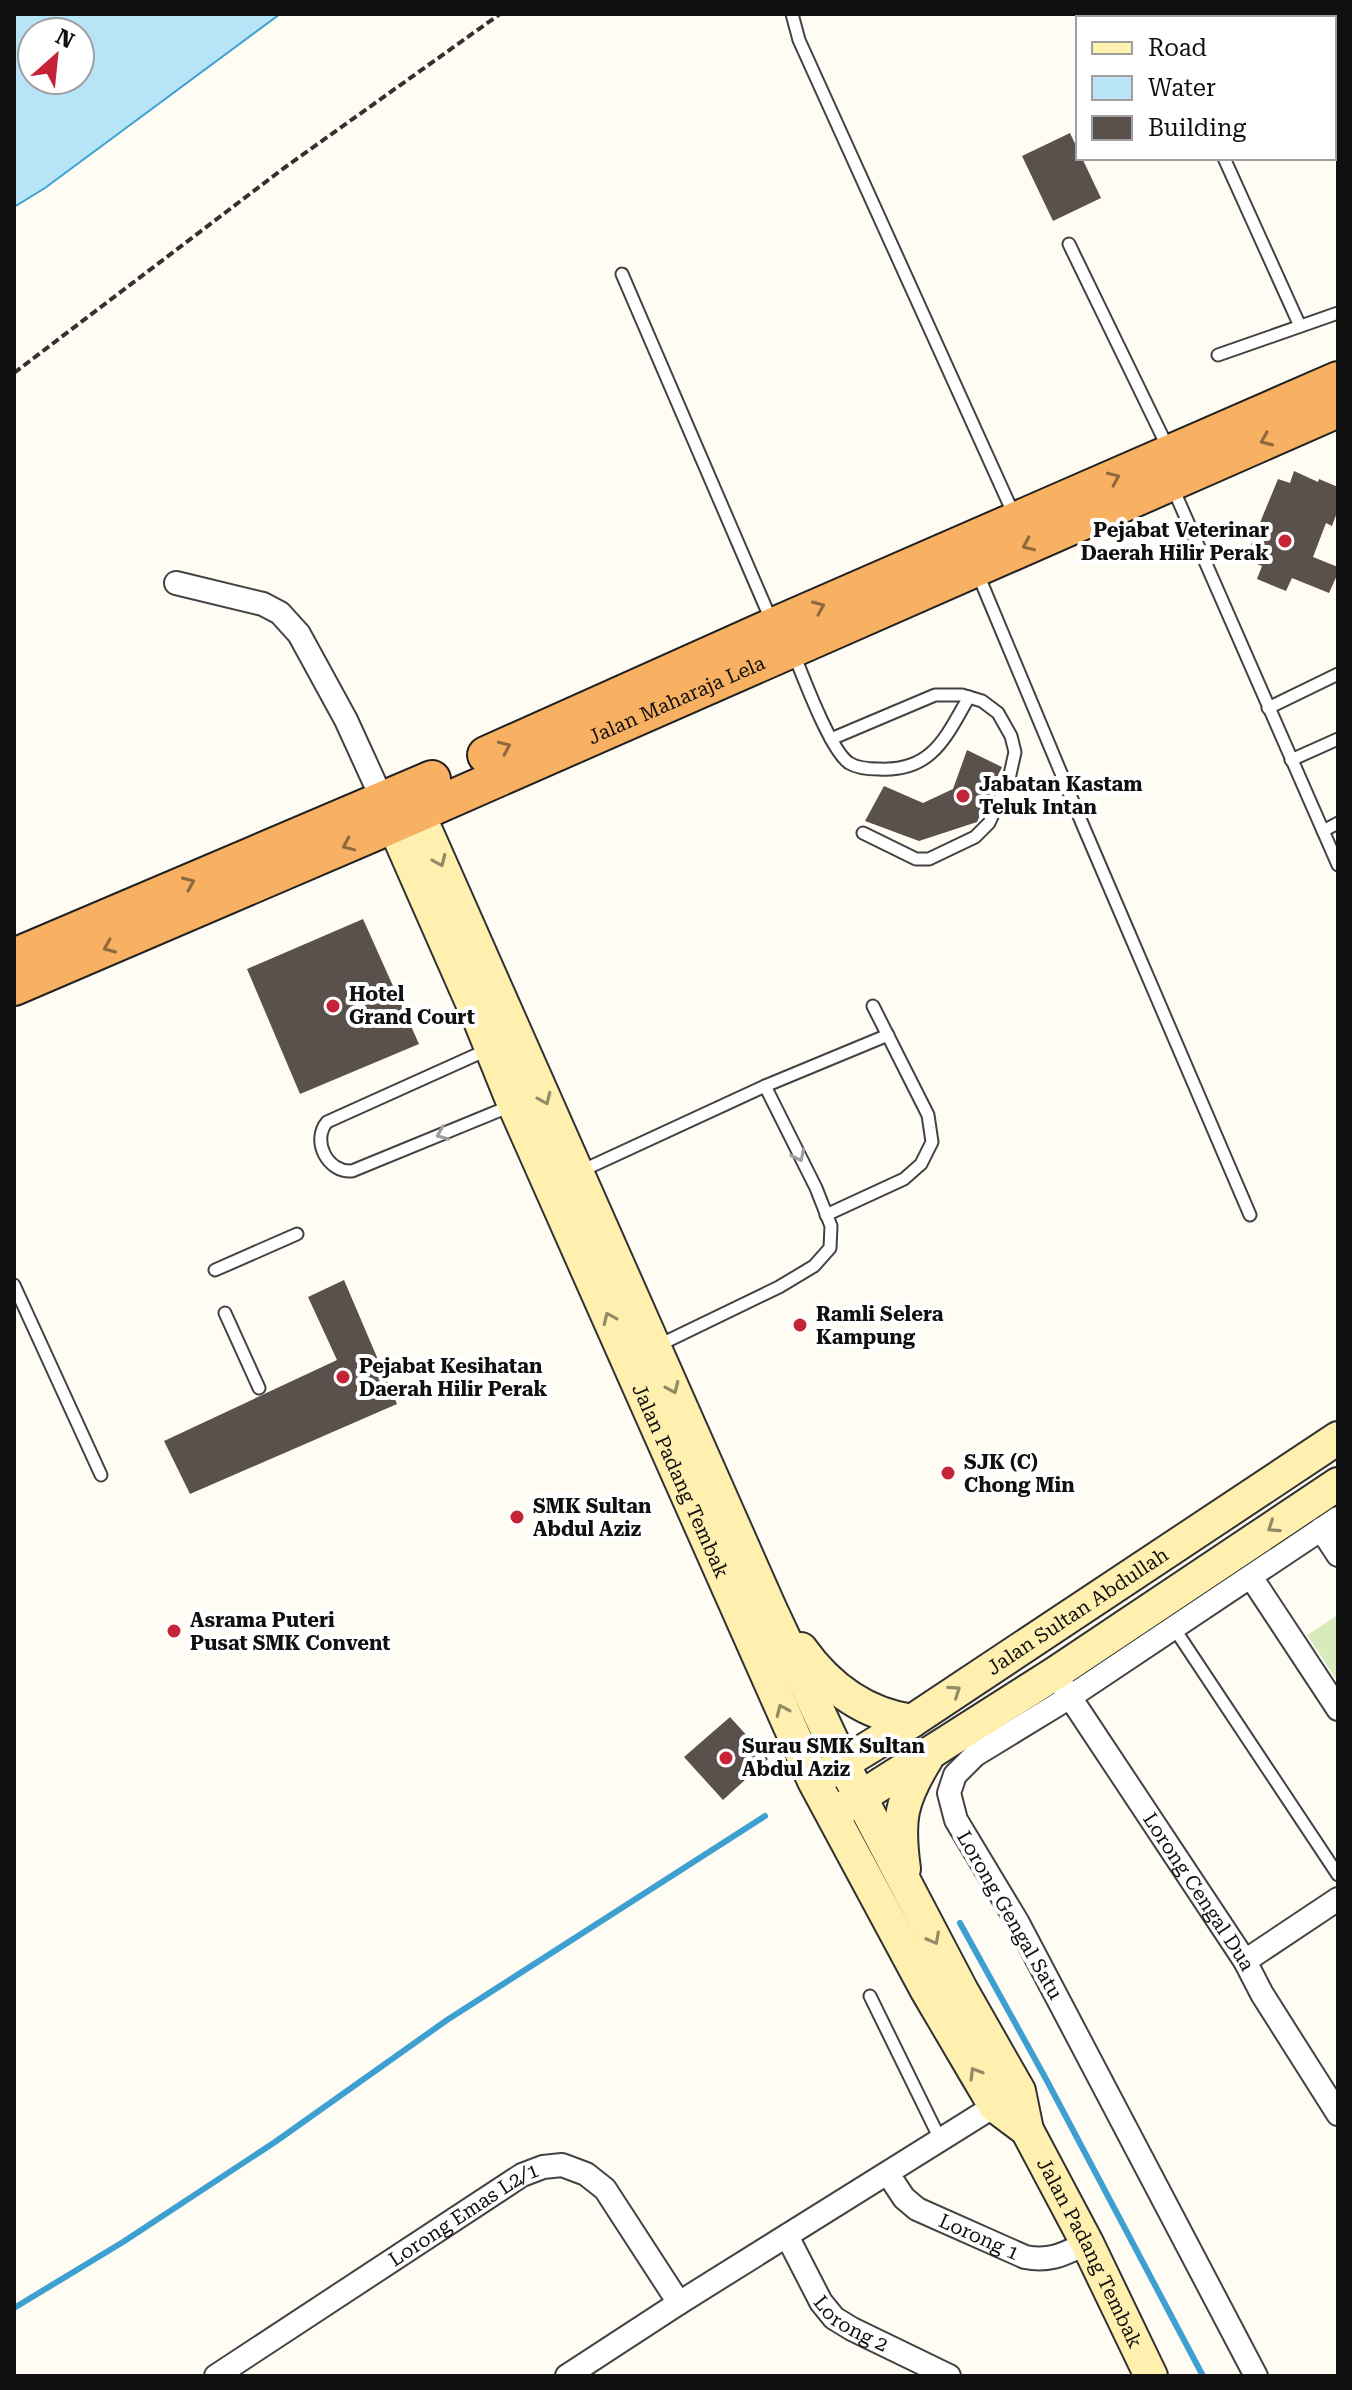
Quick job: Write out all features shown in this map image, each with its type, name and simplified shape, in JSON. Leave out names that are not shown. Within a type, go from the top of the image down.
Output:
[{"type":"highway","name":"Jalan Maharaja Lela","points":[[783,637],[976,568],[1338,380]]},
{"type":"highway","name":"Jalan Maharaja Lela","points":[[14,987],[401,807],[783,637],[1017,521],[1338,409]]},
{"type":"highway","name":"Jalan Maharaja Lela","points":[[21,950],[401,807]]},
{"type":"main road","name":"Jalan Padang Tembak","points":[[401,807],[514,1105],[814,1781],[926,1989],[1027,2130],[1087,2243],[1151,2376]]},
{"type":"main road","name":"Jalan Padang Tembak","points":[[401,807],[578,1173],[770,1608],[843,1764],[962,1991],[1007,2098]]},
{"type":"main road","name":"Jalan Sultan Abdullah","points":[[814,1781],[912,1721],[1338,1438]]},
{"type":"main road","name":"Jalan Sultan Abdullah","points":[[832,1816],[930,1754],[1062,1686],[1338,1484]]},
{"type":"main road","points":[[770,1608],[813,1666],[831,1684],[870,1709],[892,1718],[912,1721]]},
{"type":"main road","points":[[1062,1686],[1054,1657],[1078,1609]]},
{"type":"main road","points":[[907,1888],[900,1837],[902,1809],[911,1784],[930,1754]]},
{"type":"street","points":[[176,583],[263,604],[280,613],[299,634],[346,720],[401,807]]},
{"type":"street","points":[[1330,1523],[1338,1555]]},
{"type":"street","name":"Lorong Gengal Satu","points":[[1256,2376],[1018,1923],[956,1820],[949,1793],[955,1775],[975,1755],[1062,1686],[1174,1628],[1330,1523]]},
{"type":"street","points":[[1251,1577],[1338,1709]]},
{"type":"street","name":"Lorong Cengal Dua","points":[[1062,1686],[1245,1961],[1262,1994],[1338,2114]]},
{"type":"street","points":[[1245,1961],[1338,1899]]},
{"type":"street","points":[[572,2375],[679,2303],[1007,2098]]},
{"type":"street","name":"Lorong Emas L2/1","points":[[216,2376],[522,2175],[543,2167],[562,2165],[586,2174],[605,2189],[679,2303]]},
{"type":"street","name":"Lorong 1","points":[[888,2174],[904,2198],[917,2209],[1025,2257],[1041,2260],[1055,2258],[1087,2243]]},
{"type":"street","name":"Lorong 2","points":[[787,2236],[821,2302],[834,2318],[949,2376]]},
{"type":"lane","points":[[792,14],[799,40],[1017,521]]},
{"type":"lane","points":[[1225,160],[1300,326]]},
{"type":"lane","points":[[1069,244],[1170,468],[1268,708],[1338,865]]},
{"type":"lane","points":[[622,274],[783,637],[831,739],[849,763],[886,770],[909,766],[930,757],[942,743],[969,697]]},
{"type":"lane","points":[[1218,355],[1338,313]]},
{"type":"lane","points":[[976,568],[1250,1215]]},
{"type":"lane","points":[[1268,708],[1338,674]]},
{"type":"lane","points":[[831,739],[935,695],[962,695],[982,701],[998,713],[1011,736],[1015,752],[1009,779],[989,823],[975,837],[929,859],[916,859],[863,833]]},
{"type":"lane","points":[[1291,760],[1338,739]]},
{"type":"lane","points":[[1323,831],[1338,823]]},
{"type":"lane","points":[[826,1215],[904,1179],[921,1164],[932,1142],[928,1115],[873,1006]]},
{"type":"lane","points":[[578,1173],[765,1086],[888,1035]]},
{"type":"lane","points":[[491,1048],[327,1122],[321,1129],[319,1140],[333,1168],[352,1171],[514,1105]]},
{"type":"lane","points":[[655,1347],[779,1287],[814,1266],[830,1248],[831,1226],[816,1188],[765,1086]]},
{"type":"lane","points":[[215,1270],[297,1234]]},
{"type":"lane","points":[[14,1285],[101,1475]]},
{"type":"lane","points":[[225,1313],[259,1388]]},
{"type":"lane","points":[[1174,1628],[1338,1875]]},
{"type":"lane","points":[[870,1996],[941,2141]]},
{"type":"path","points":[[14,373],[284,168],[500,14]]},
{"type":"green space","points":[[1338,1615],[1338,1682],[1307,1635]]},
{"type":"water","points":[[14,14],[280,14],[45,188],[14,207]]},
{"type":"building","points":[[1070,133],[1076,146],[1076,160],[1083,160],[1101,198],[1053,221],[1022,156]]},
{"type":"building","name":"Pejabat Veterinar Daerah Hilir Perak","points":[[1294,471],[1338,487],[1338,510],[1332,526],[1326,523],[1313,557],[1338,567],[1329,593],[1292,578],[1286,591],[1257,579],[1262,566],[1245,559],[1278,479],[1290,483]]},
{"type":"building","name":"Jabatan Kastam Teluk Intan","points":[[967,750],[1002,767],[977,822],[919,841],[865,821],[884,786],[923,803],[953,789]]},
{"type":"building","name":"Hotel Grand Court","points":[[363,919],[419,1044],[300,1094],[247,969]]},
{"type":"building","name":"Pejabat Kesihatan Daerah Hilir Perak","points":[[344,1280],[397,1404],[190,1494],[164,1441],[337,1360],[308,1297]]},
{"type":"building","name":"Surau SMK Sultan Abdul Aziz","points":[[730,1717],[768,1759],[723,1800],[684,1757]]},
{"type":"waterway","points":[[14,2308],[123,2242],[275,2142],[447,2020],[765,1816]]},
{"type":"waterway","points":[[960,1923],[1203,2376]]},
{"type":"place","name":"Pejabat Veterinar Daerah Hilir Perak","points":[[1285,541]]},
{"type":"place","name":"Jabatan Kastam Teluk Intan","points":[[963,796]]},
{"type":"place","name":"Hotel Grand Court","points":[[333,1006]]},
{"type":"place","name":"Ramli Selera Kampung","points":[[800,1325]]},
{"type":"place","name":"Pejabat Kesihatan Daerah Hilir Perak","points":[[343,1377]]},
{"type":"place","name":"SJK (C) Chong Min","points":[[948,1473]]},
{"type":"place","name":"SMK Sultan Abdul Aziz","points":[[517,1517]]},
{"type":"place","name":"Asrama Puteri Pusat SMK Convent","points":[[174,1631]]},
{"type":"place","name":"Surau SMK Sultan Abdul Aziz","points":[[726,1758]]}]
